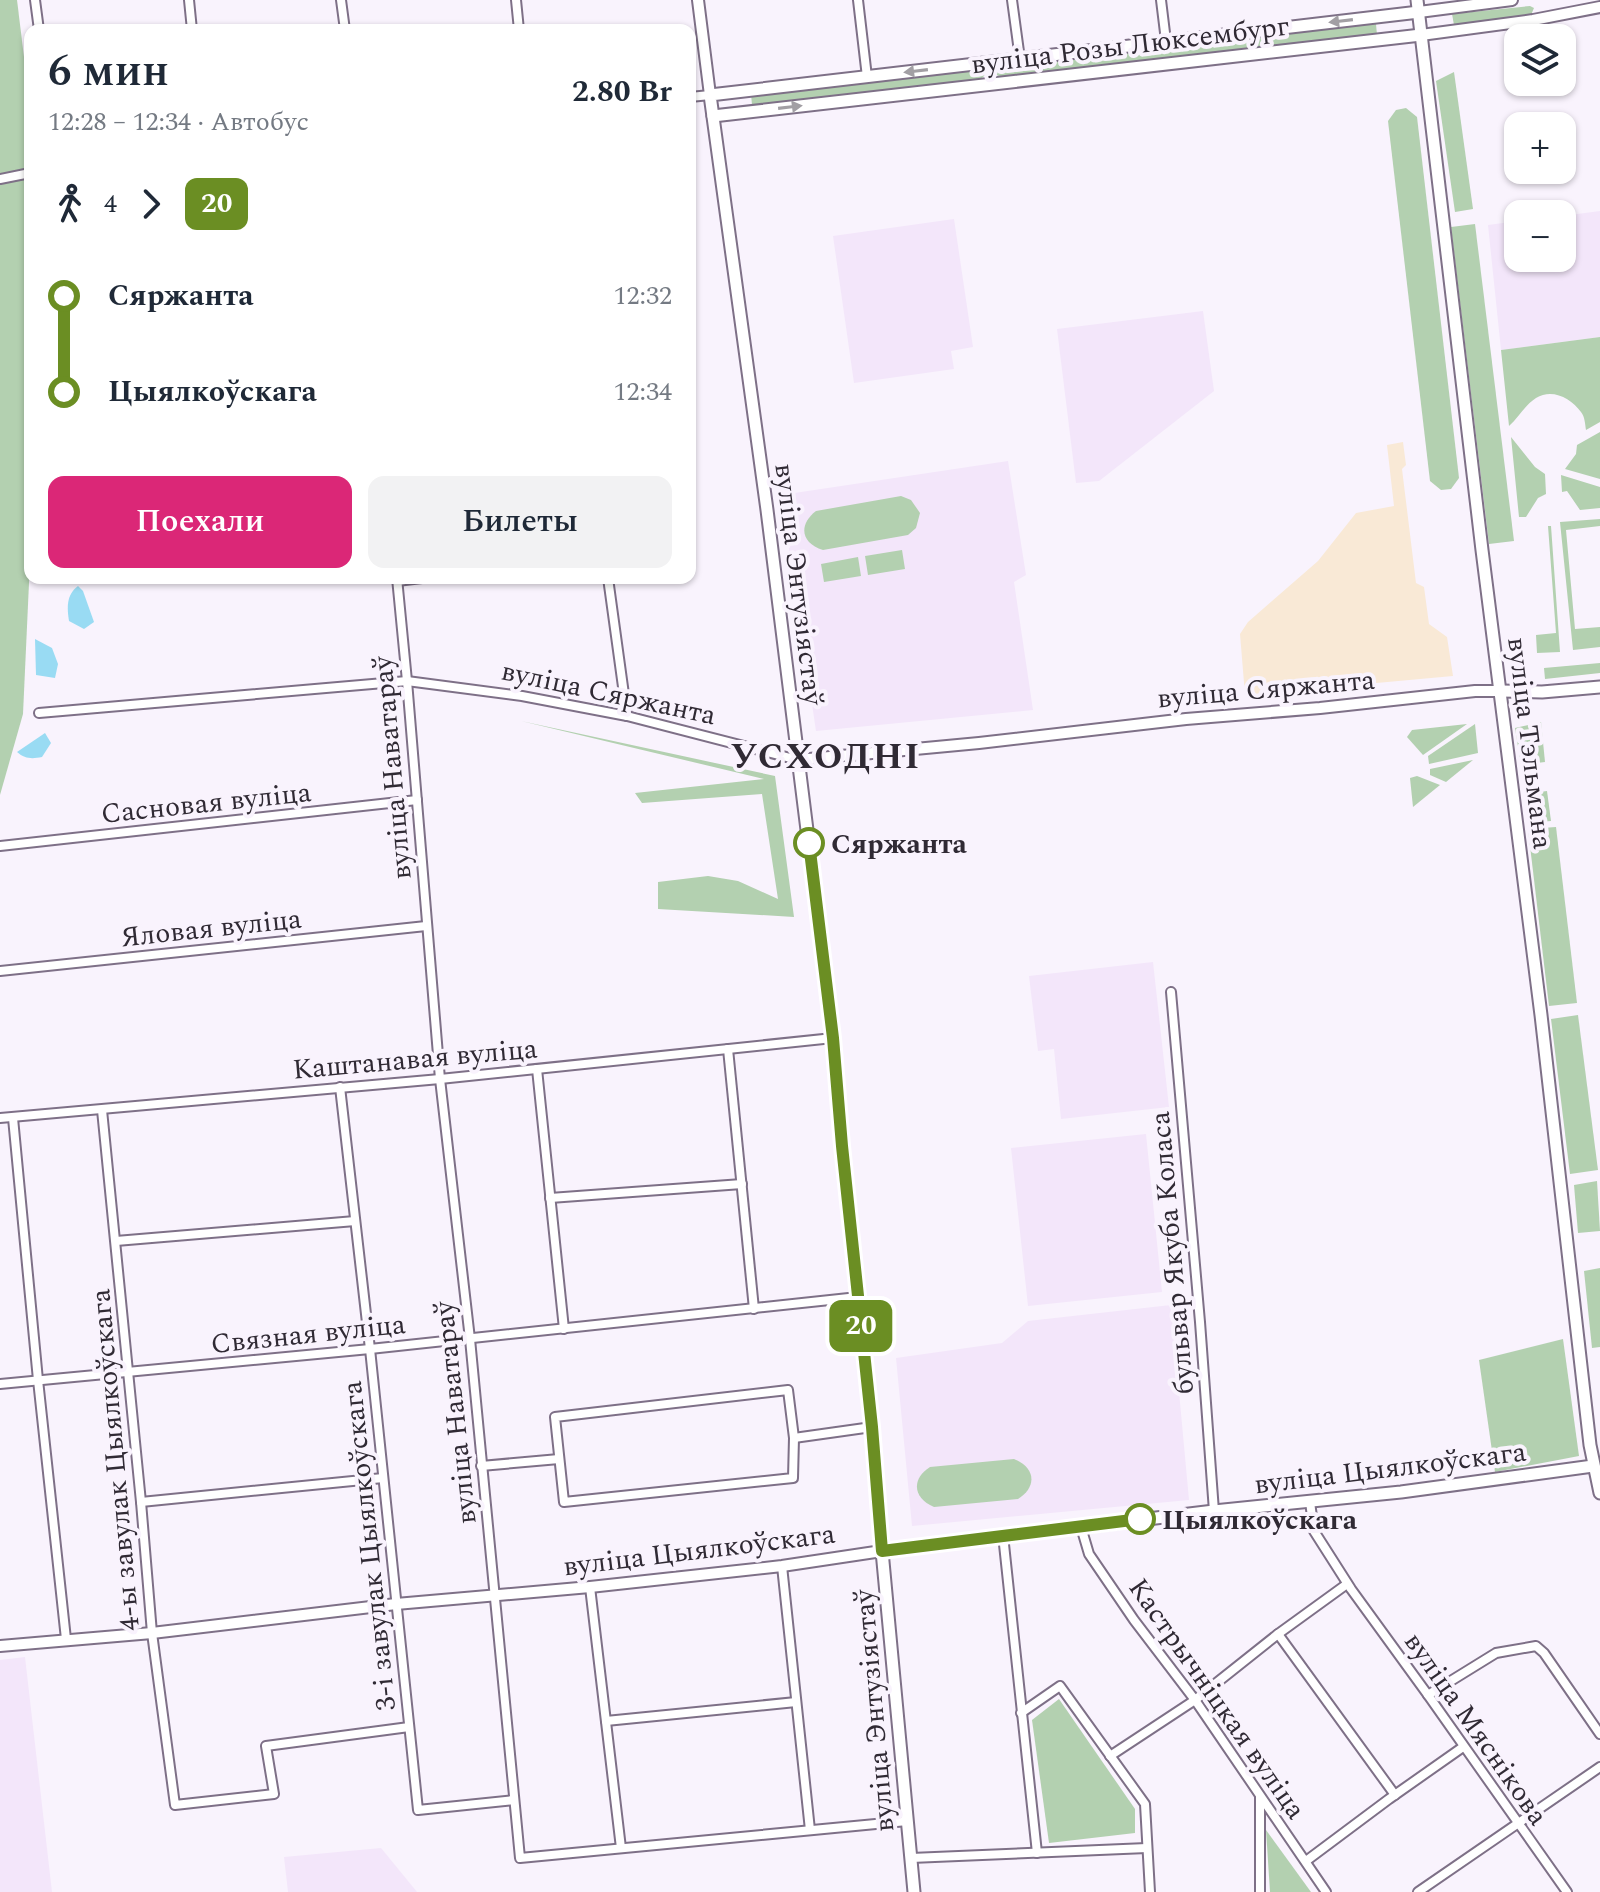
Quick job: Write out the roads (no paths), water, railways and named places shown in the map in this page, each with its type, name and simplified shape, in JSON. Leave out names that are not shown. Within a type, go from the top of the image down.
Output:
[{"type":"main road","name":"вуліца Розы Люксембург","points":[[710,95],[1166,41],[1418,6]]},
{"type":"main road","name":"вуліца Тэльмана","points":[[1418,6],[1540,1000],[1593,1466],[1600,1493]]},
{"type":"main road","name":"вуліца Розы Люксембург","points":[[713,116],[1421,35]]},
{"type":"main road","name":"вуліца Энтузіястаў","points":[[710,95],[767,510],[833,1038],[914,1892]]},
{"type":"main road","points":[[1501,691],[1542,692],[1600,687]]},
{"type":"main road","name":"вуліца Цыялкоўскага","points":[[882,1551],[1593,1466]]},
{"type":"street","points":[[35,0],[38,24]]},
{"type":"street","points":[[189,0],[191,24]]},
{"type":"street","points":[[341,0],[344,24]]},
{"type":"street","points":[[516,0],[518,24]]},
{"type":"street","name":"вуліца Энтузіястаў","points":[[698,0],[710,95]]},
{"type":"street","points":[[858,0],[867,77]]},
{"type":"street","points":[[1012,0],[1020,59]]},
{"type":"street","points":[[1161,0],[1166,41]]},
{"type":"street","name":"вуліца Розы Люксембург","points":[[1418,6],[1512,0]]},
{"type":"street","name":"вуліца Розы Люксембург","points":[[1421,35],[1533,20],[1600,7]]},
{"type":"street","name":"вуліца Розы Люксембург","points":[[696,96],[710,95]]},
{"type":"street","points":[[0,179],[24,174]]},
{"type":"street","name":"вуліца Наватараў","points":[[397,584],[440,1079],[470,1339],[520,1858],[907,1821]]},
{"type":"street","points":[[609,584],[627,716]]},
{"type":"street","name":"вуліца Сяржанта","points":[[39,713],[407,681],[522,696],[627,716],[798,760],[1186,719],[1501,691]]},
{"type":"street","name":"Сасновая вуліца","points":[[0,846],[417,800]]},
{"type":"street","name":"Яловая вуліца","points":[[0,971],[426,926]]},
{"type":"street","name":"бульвар Якуба Коласа","points":[[1171,992],[1214,1511]]},
{"type":"street","name":"Каштанавая вуліца","points":[[0,1118],[440,1079],[833,1038]]},
{"type":"street","points":[[728,1049],[754,1309]]},
{"type":"street","points":[[537,1069],[564,1329]]},
{"type":"street","name":"3-і завулак Цыялкоўскага","points":[[340,1087],[418,1810],[514,1800]]},
{"type":"street","name":"4-ы завулак Цыялкоўскага","points":[[102,1110],[152,1633],[175,1805],[274,1794],[266,1746],[409,1727]]},
{"type":"street","points":[[13,1118],[66,1639]]},
{"type":"street","points":[[550,1198],[742,1184]]},
{"type":"street","points":[[116,1241],[355,1221]]},
{"type":"street","name":"Связная вуліца","points":[[0,1384],[470,1339],[858,1297]]},
{"type":"street","points":[[788,1390],[794,1438],[793,1478],[564,1502],[555,1417],[788,1390]]},
{"type":"street","points":[[794,1438],[872,1427]]},
{"type":"street","points":[[481,1466],[559,1459]]},
{"type":"street","points":[[141,1502],[383,1478]]},
{"type":"street","name":"вуліца Мяснікова","points":[[1310,1502],[1314,1531],[1349,1586],[1567,1892]]},
{"type":"street","name":"Кастрычніцкая вуліца","points":[[1081,1527],[1089,1554],[1195,1700],[1326,1892]]},
{"type":"street","points":[[1003,1535],[1037,1853]]},
{"type":"street","name":"вуліца Цыялкоўскага","points":[[0,1646],[590,1587],[782,1566],[882,1551]]},
{"type":"street","points":[[782,1566],[810,1830]]},
{"type":"street","points":[[1110,1756],[1195,1700],[1278,1634],[1349,1586]]},
{"type":"street","points":[[590,1587],[621,1848]]},
{"type":"street","points":[[1278,1634],[1395,1795]]},
{"type":"street","points":[[1428,1695],[1496,1653],[1536,1646],[1598,1729]]},
{"type":"street","points":[[1021,1713],[1060,1686],[1145,1804],[1150,1892]]},
{"type":"street","points":[[606,1721],[796,1702]]},
{"type":"street","points":[[1306,1861],[1463,1747]]},
{"type":"street","points":[[1418,1892],[1600,1767]]},
{"type":"street","points":[[1260,1794],[1260,1892]]},
{"type":"street","points":[[911,1858],[1147,1848]]},
{"type":"water","points":[[78,586],[83,591],[94,622],[84,629],[69,621],[68,616],[69,598]]},
{"type":"water","points":[[35,639],[52,648],[58,664],[55,678],[36,675]]},
{"type":"water","points":[[45,733],[51,743],[42,757],[29,758],[17,752]]},
{"type":"place","name":"Сяржанта","points":[[809,843]]},
{"type":"place","name":"Цыялкоўскага","points":[[1140,1519]]},
{"type":"district","name":"УСХОДНІ","points":[[826,755]]}]
